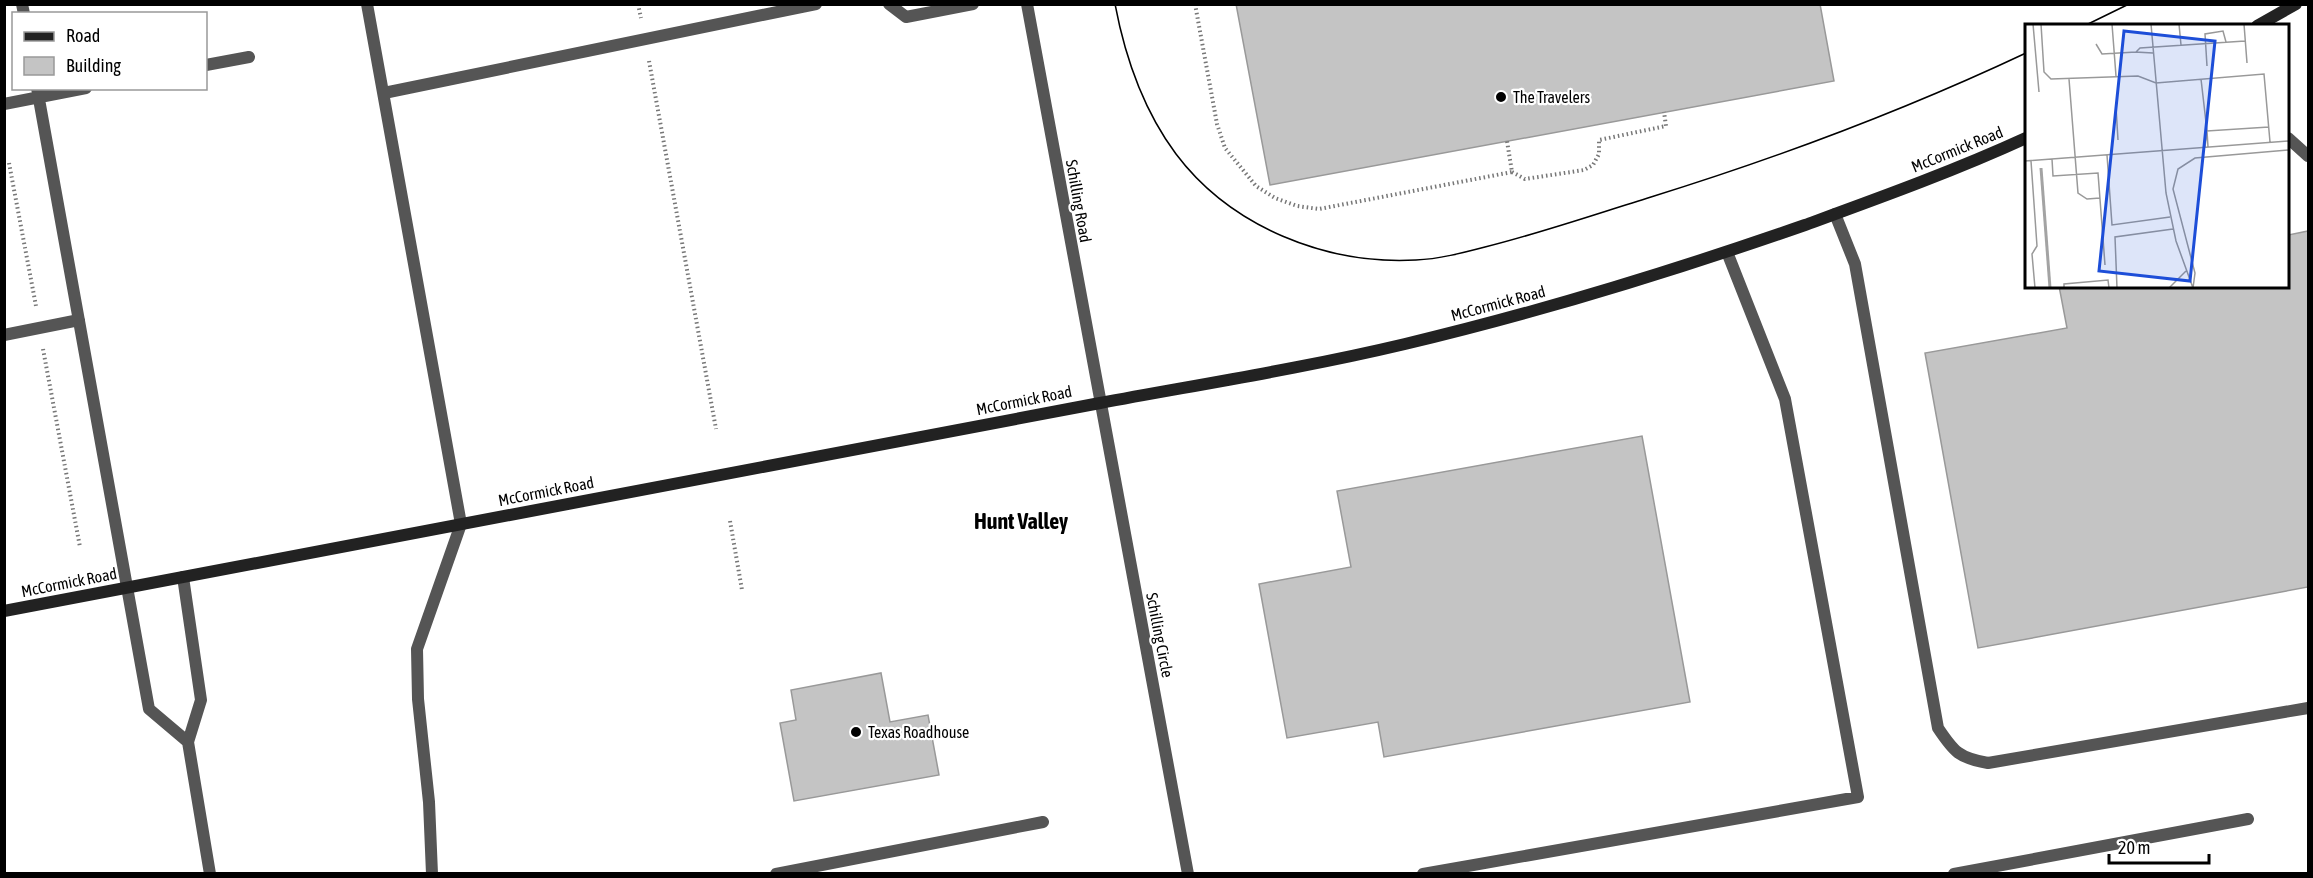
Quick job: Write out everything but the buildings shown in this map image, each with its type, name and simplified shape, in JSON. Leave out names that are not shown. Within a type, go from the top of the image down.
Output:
[{"type":"main road","points":[[2261,24],[2296,4]]},
{"type":"main road","name":"McCormick Road","points":[[4,611],[1269,373],[1402,345],[1631,283],[1727,252],[1945,173],[2025,138]]},
{"type":"street","points":[[367,4],[461,524],[417,650],[418,699],[429,802],[432,873]]},
{"type":"street","points":[[384,93],[816,4]]},
{"type":"street","points":[[889,4],[906,17],[973,4]]},
{"type":"street","name":"Schilling Road","points":[[1026,4],[1100,403]]},
{"type":"street","points":[[207,65],[249,57]]},
{"type":"street","points":[[4,104],[38,93],[67,90]]},
{"type":"street","points":[[38,93],[149,709],[188,742]]},
{"type":"street","points":[[2289,139],[2308,156]]},
{"type":"street","points":[[1835,214],[1854,264],[1938,728],[1950,745],[1966,759],[1988,764],[2308,708]]},
{"type":"street","points":[[1423,873],[1858,797],[1785,399],[1727,252]]},
{"type":"street","points":[[4,334],[79,320]]},
{"type":"street","name":"Schilling Circle","points":[[1100,403],[1188,873]]},
{"type":"street","points":[[183,577],[201,700],[188,742],[210,873]]},
{"type":"street","points":[[1954,873],[2248,819]]},
{"type":"street","points":[[776,873],[1043,822]]},
{"type":"path","points":[[638,4],[716,429]]},
{"type":"path","points":[[1195,4],[1217,124],[1225,148],[1256,186],[1275,198],[1297,206],[1319,209],[1512,172],[1526,179],[1584,170],[1593,165],[1599,154],[1599,140],[1666,126],[1664,112]]},
{"type":"path","points":[[1507,141],[1512,172]]},
{"type":"path","points":[[9,163],[80,547]]},
{"type":"path","points":[[730,521],[742,590]]},
{"type":"tram line","points":[[1115,4],[1124,44],[1145,102],[1176,154],[1198,180],[1252,221],[1283,236],[1315,248],[1348,256],[1382,260],[1442,257],[1506,242],[1699,182],[1888,113],[2025,53]]},
{"type":"tram line","points":[[2088,24],[2129,4]]},
{"type":"place","name":"The Travelers","points":[[1501,97]]},
{"type":"place","name":"Texas Roadhouse","points":[[856,732]]},
{"type":"district","name":"Hunt Valley","points":[[1021,521]]}]
